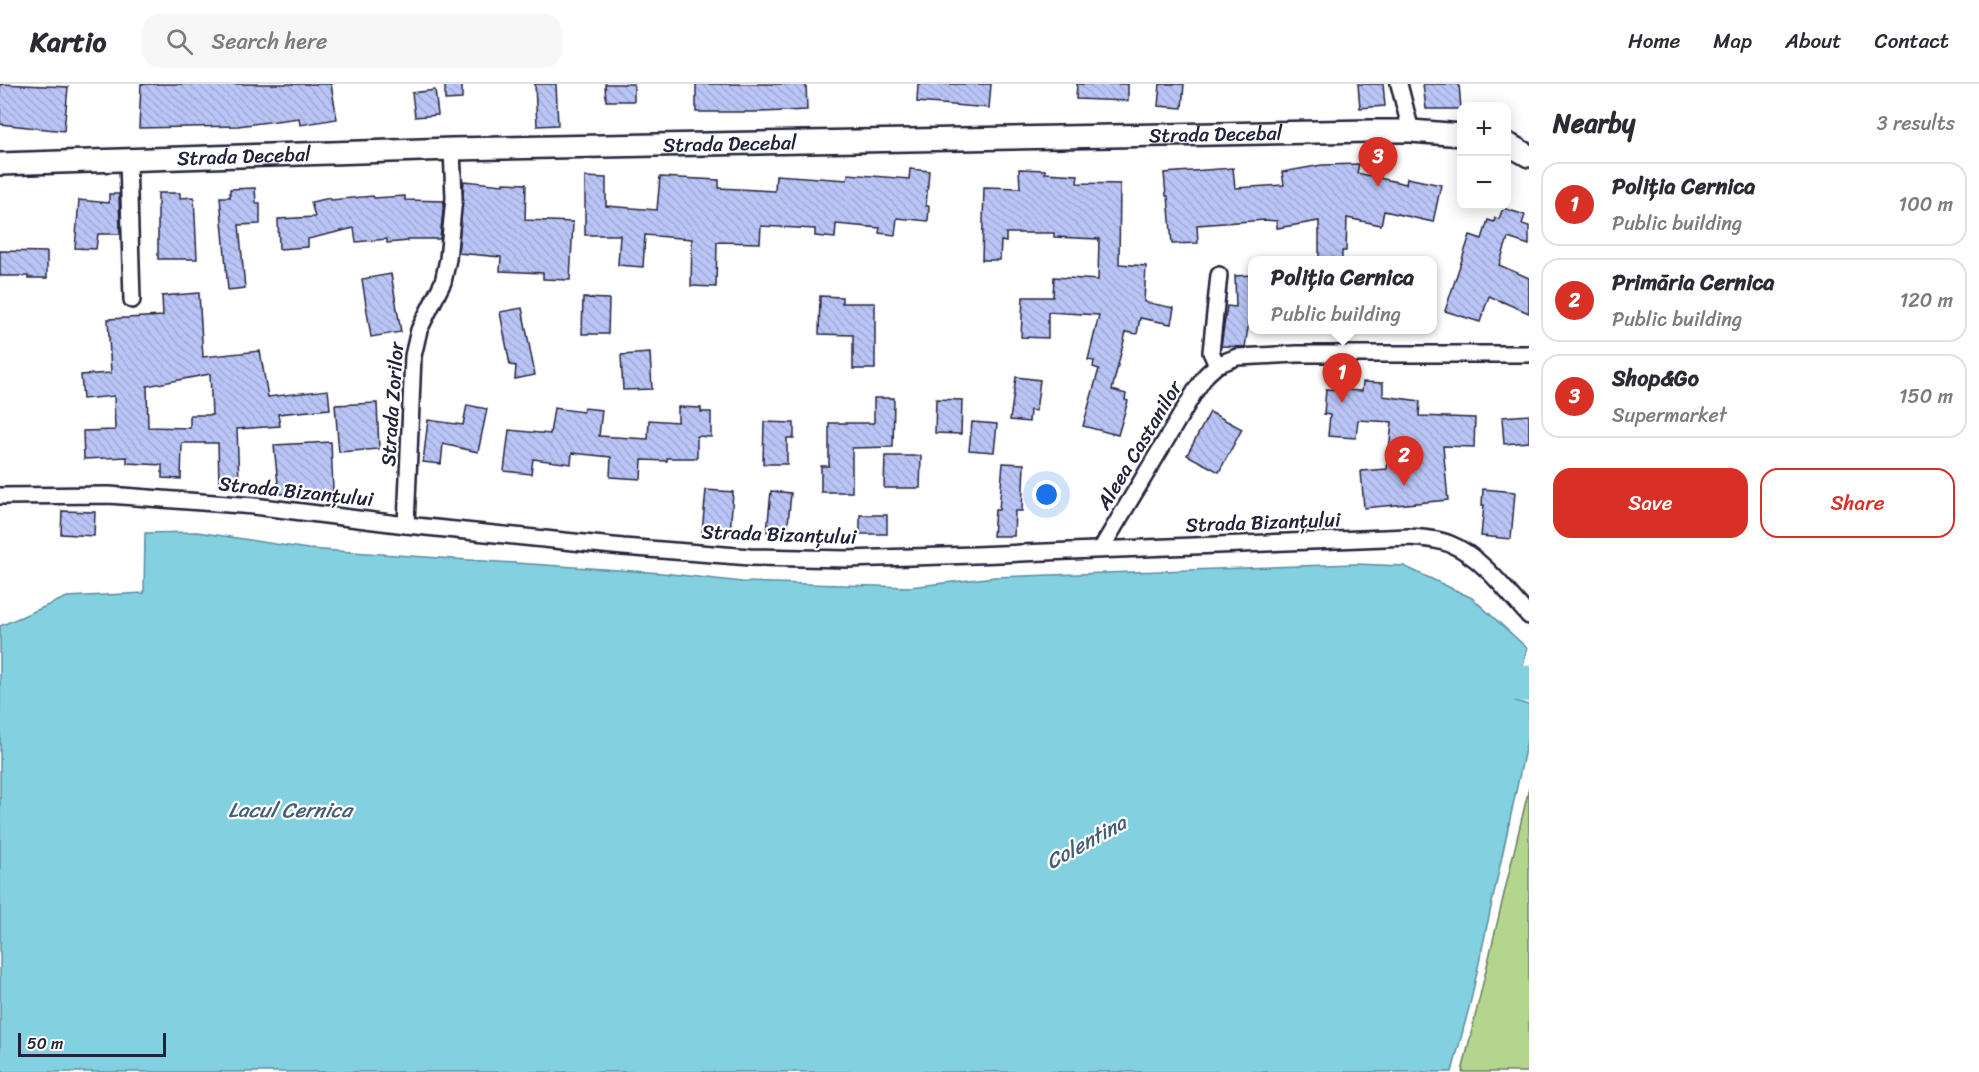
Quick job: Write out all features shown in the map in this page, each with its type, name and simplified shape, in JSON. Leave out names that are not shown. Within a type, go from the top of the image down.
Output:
[{"type":"main road","name":"Strada Decebal","points":[[0,164],[452,149],[1411,131],[1457,135]]},
{"type":"main road","points":[[1511,145],[1529,156]]},
{"type":"street","points":[[1399,84],[1411,131]]},
{"type":"street","points":[[1511,143],[1529,147]]},
{"type":"street","name":"Strada Zorilor","points":[[406,525],[413,356],[419,330],[443,282],[448,259],[454,198],[452,149]]},
{"type":"street","points":[[128,160],[132,300]]},
{"type":"street","points":[[1220,275],[1211,352],[1217,365],[1237,357],[1297,354],[1529,354]]},
{"type":"street","name":"Aleea Castanilor","points":[[1101,549],[1194,393],[1206,375],[1217,365]]},
{"type":"street","name":"Strada Bizanțului","points":[[0,496],[120,496],[254,506],[406,525],[623,547],[750,557],[847,559],[1409,537],[1433,539],[1470,555],[1529,616]]},
{"type":"green space","points":[[1529,788],[1529,1072],[1462,1072]]},
{"type":"water","name":"Lacul Cernica","points":[[197,532],[308,549],[662,573],[742,582],[910,587],[995,577],[1355,564],[1404,566],[1472,598],[1527,648],[1515,701],[1529,705],[1529,731],[1471,1000],[1452,1072],[0,1072],[0,626],[67,597],[144,593],[145,533]]},
{"type":"building","points":[[0,84],[68,87],[64,131],[0,124]]},
{"type":"building","points":[[141,84],[331,84],[337,119],[300,125],[299,118],[238,126],[139,128]]},
{"type":"building","points":[[445,84],[462,84],[462,99],[445,100]]},
{"type":"building","points":[[535,84],[556,84],[558,125],[537,126]]},
{"type":"building","points":[[605,84],[634,84],[634,101],[606,101]]},
{"type":"building","points":[[696,84],[806,84],[807,110],[696,112]]},
{"type":"building","points":[[918,84],[991,84],[989,108],[917,102]]},
{"type":"building","points":[[1077,84],[1128,84],[1128,101],[1076,99]]},
{"type":"building","points":[[1160,84],[1184,84],[1182,108],[1158,106]]},
{"type":"building","points":[[1358,84],[1383,84],[1385,106],[1360,108]]},
{"type":"building","points":[[1423,84],[1459,84],[1460,102],[1457,102],[1457,109],[1426,109]]},
{"type":"building","points":[[435,90],[438,115],[415,117],[412,93]]},
{"type":"building","points":[[1359,164],[1357,173],[1406,184],[1407,178],[1441,185],[1433,222],[1384,211],[1381,225],[1347,218],[1346,251],[1342,251],[1342,256],[1319,256],[1319,221],[1277,228],[1277,221],[1265,220],[1197,225],[1198,243],[1172,244],[1164,173],[1233,168],[1235,188],[1284,185],[1282,172],[1322,165]]},
{"type":"building","points":[[910,169],[929,171],[926,206],[929,206],[928,221],[897,218],[895,235],[879,233],[880,228],[836,224],[835,238],[815,236],[815,229],[761,226],[760,243],[717,242],[716,287],[691,286],[692,239],[645,235],[643,267],[618,265],[620,235],[585,235],[585,177],[606,178],[606,206],[657,210],[660,177],[719,180],[719,188],[775,191],[776,175],[847,180],[848,174],[909,179]]},
{"type":"building","points":[[1019,169],[1078,175],[1077,183],[1120,184],[1119,264],[1146,266],[1144,302],[1174,308],[1171,324],[1140,318],[1137,334],[1126,332],[1112,390],[1126,394],[1125,400],[1128,401],[1118,435],[1083,426],[1099,369],[1093,367],[1094,361],[1088,360],[1099,315],[1048,312],[1048,338],[1021,337],[1023,297],[1053,297],[1054,277],[1098,280],[1099,239],[1054,237],[1054,233],[1006,233],[1006,242],[1001,241],[1000,260],[982,260],[984,187],[1020,188]]},
{"type":"building","points":[[464,181],[503,185],[503,183],[526,184],[525,220],[573,222],[570,280],[543,279],[543,273],[500,271],[501,257],[458,253]]},
{"type":"building","points":[[255,188],[256,203],[260,203],[260,224],[239,225],[245,288],[228,290],[220,197],[230,197],[230,189]]},
{"type":"building","points":[[158,193],[180,193],[180,198],[194,197],[197,259],[158,259]]},
{"type":"building","points":[[109,194],[119,194],[120,234],[98,234],[96,249],[75,248],[79,200],[109,203]]},
{"type":"building","points":[[373,196],[374,198],[405,196],[405,200],[444,201],[440,239],[408,239],[408,241],[387,243],[387,239],[356,242],[354,228],[308,239],[308,247],[279,249],[278,219],[315,217],[311,202],[330,198],[331,200]]},
{"type":"building","points":[[1502,210],[1509,210],[1525,215],[1522,224],[1529,226],[1529,245],[1508,238],[1499,265],[1529,278],[1529,313],[1489,296],[1480,322],[1445,311],[1470,235],[1482,239],[1488,220],[1494,222],[1495,218],[1499,219]]},
{"type":"building","points":[[0,251],[47,252],[47,278],[0,276]]},
{"type":"building","points":[[391,274],[401,332],[371,337],[362,279]]},
{"type":"building","points":[[1248,275],[1248,328],[1245,347],[1221,346],[1227,306],[1236,307],[1235,276]]},
{"type":"building","points":[[199,293],[203,357],[260,351],[268,397],[328,390],[330,409],[278,414],[280,426],[237,429],[239,482],[219,483],[218,443],[182,443],[181,479],[162,478],[162,465],[127,463],[127,457],[84,459],[83,431],[115,430],[114,396],[83,399],[81,375],[111,373],[108,319],[163,316],[162,296]],"holes":[[[210,374],[212,415],[190,415],[190,428],[148,427],[147,386]]]},
{"type":"building","points":[[820,296],[842,297],[842,303],[875,303],[875,369],[853,369],[853,335],[819,334]]},
{"type":"building","points":[[583,298],[609,299],[608,334],[582,334]]},
{"type":"building","points":[[522,308],[535,375],[515,379],[516,366],[510,365],[500,312]]},
{"type":"building","points":[[650,353],[652,389],[623,390],[621,355]]},
{"type":"building","points":[[1016,377],[1040,380],[1036,411],[1030,410],[1029,422],[1010,420]]},
{"type":"building","points":[[1363,382],[1383,383],[1383,396],[1420,401],[1419,416],[1475,418],[1474,447],[1443,446],[1448,500],[1364,508],[1361,471],[1387,469],[1392,422],[1358,420],[1356,438],[1328,436],[1330,415],[1324,414],[1326,389],[1362,391]]},
{"type":"building","points":[[874,398],[894,398],[893,447],[852,448],[852,492],[821,492],[821,466],[829,466],[829,423],[874,423]]},
{"type":"building","points":[[936,399],[962,400],[961,434],[935,433]]},
{"type":"building","points":[[377,403],[379,449],[339,452],[335,405]]},
{"type":"building","points":[[467,405],[487,409],[478,452],[443,444],[441,464],[423,462],[428,420],[463,425]]},
{"type":"building","points":[[678,407],[701,408],[701,412],[711,412],[711,437],[697,436],[697,458],[667,458],[667,461],[642,460],[641,479],[610,477],[611,457],[572,453],[571,464],[533,459],[531,474],[504,471],[509,430],[550,434],[554,408],[583,412],[584,408],[602,410],[599,436],[648,439],[649,420],[678,422]]},
{"type":"building","points":[[1210,412],[1242,429],[1219,472],[1187,455]]},
{"type":"building","points":[[1529,415],[1529,442],[1504,444],[1502,417]]},
{"type":"building","points":[[764,422],[794,423],[794,438],[787,438],[787,464],[763,464]]},
{"type":"building","points":[[972,422],[997,424],[994,452],[969,450]]},
{"type":"building","points":[[331,442],[333,491],[279,494],[274,445]]},
{"type":"building","points":[[885,456],[921,456],[920,488],[884,488]]},
{"type":"building","points":[[1003,463],[1024,464],[1022,511],[1015,511],[1014,536],[993,536],[995,510],[999,510]]},
{"type":"building","points":[[1483,489],[1515,492],[1511,539],[1481,536]]},
{"type":"building","points":[[706,490],[733,492],[730,534],[702,532]]},
{"type":"building","points":[[771,491],[791,493],[787,534],[767,532]]},
{"type":"building","points":[[62,511],[95,512],[94,536],[61,534]]},
{"type":"building","points":[[860,515],[887,515],[887,534],[860,534]]},
{"type":"waterway","name":"Colentina","points":[[1471,683],[1493,681],[1529,684]]},
{"type":"place","name":"Shop&Go","points":[[1378,187]]},
{"type":"place","name":"Poliția Cernica","points":[[1342,403]]},
{"type":"place","name":"Primăria Cernica","points":[[1404,486]]}]
